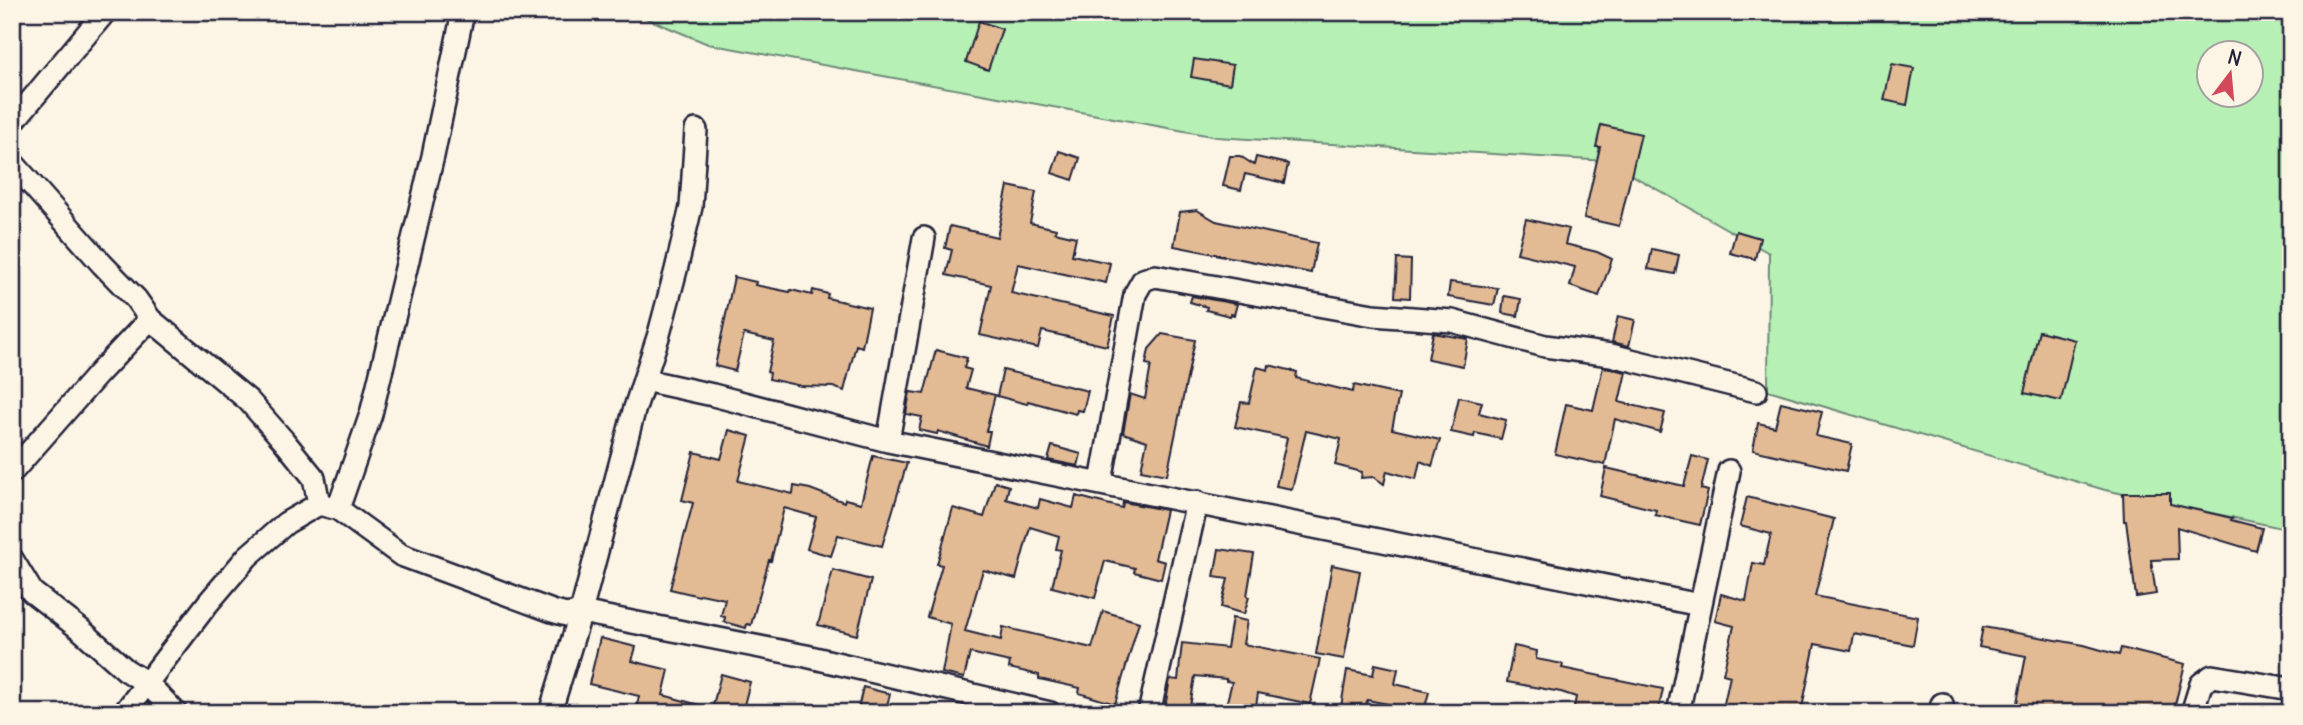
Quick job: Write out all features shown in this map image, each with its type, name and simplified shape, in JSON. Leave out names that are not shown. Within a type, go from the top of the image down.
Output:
[{"type":"street","points":[[12,124],[105,12]]},
{"type":"street","points":[[124,713],[208,603],[248,556],[286,523],[329,507],[371,414],[430,169],[463,12]]},
{"type":"street","points":[[550,713],[581,612],[634,411],[659,334],[691,207],[696,130]]},
{"type":"street","points":[[12,162],[136,299],[150,319],[247,400],[314,478],[329,507],[401,555],[566,615],[581,612],[806,656],[991,706],[1050,713]]},
{"type":"street","points":[[888,441],[924,238]]},
{"type":"street","points":[[1101,482],[1135,294],[1143,280],[1155,276],[1373,315],[1452,321],[1545,346],[1611,355],[1756,391]]},
{"type":"street","points":[[12,472],[150,319]]},
{"type":"street","points":[[644,380],[713,395],[888,441],[1700,605]]},
{"type":"street","points":[[1678,713],[1729,471]]},
{"type":"street","points":[[1149,713],[1197,502]]},
{"type":"street","points":[[12,559],[32,592],[126,670],[147,683],[176,713]]},
{"type":"street","points":[[2192,713],[2201,684],[2213,676],[2291,689]]},
{"type":"green space","points":[[631,12],[2291,12],[2291,530],[2105,490],[1768,390],[1769,253],[1607,161],[1217,137],[708,44]]},
{"type":"building","points":[[979,21],[1002,29],[988,70],[966,62]]},
{"type":"building","points":[[1194,59],[1233,65],[1230,84],[1191,77]]},
{"type":"building","points":[[1892,64],[1914,68],[1907,105],[1884,100]]},
{"type":"building","points":[[1601,125],[1641,134],[1619,226],[1584,218],[1600,147],[1596,147]]},
{"type":"building","points":[[1059,151],[1080,158],[1073,180],[1052,173]]},
{"type":"building","points":[[1230,156],[1240,156],[1254,165],[1256,157],[1288,164],[1284,183],[1245,174],[1241,190],[1223,186]]},
{"type":"building","points":[[1008,186],[1036,192],[1030,223],[1076,237],[1072,255],[1110,263],[1106,283],[1018,264],[1011,293],[1114,316],[1107,346],[1042,331],[1038,348],[980,335],[991,285],[946,275],[952,250],[945,248],[950,226],[997,237]]},
{"type":"building","points":[[1197,210],[1216,221],[1317,243],[1311,273],[1174,246],[1180,212]]},
{"type":"building","points":[[1526,219],[1569,229],[1565,244],[1597,252],[1612,259],[1599,296],[1570,286],[1575,267],[1517,253]]},
{"type":"building","points":[[1736,231],[1760,238],[1755,259],[1730,253]]},
{"type":"building","points":[[1652,249],[1679,255],[1675,274],[1648,269]]},
{"type":"building","points":[[1397,259],[1411,260],[1410,298],[1395,297]]},
{"type":"building","points":[[734,277],[756,282],[755,285],[790,292],[791,290],[812,295],[813,290],[828,294],[827,298],[870,308],[862,347],[856,345],[844,391],[833,387],[801,386],[769,379],[770,373],[767,372],[774,341],[744,334],[735,371],[715,366]]},
{"type":"building","points":[[1450,282],[1498,288],[1494,305],[1448,297]]},
{"type":"building","points":[[1192,296],[1237,304],[1234,315],[1206,310],[1207,307],[1190,302]]},
{"type":"building","points":[[1504,296],[1521,299],[1518,316],[1502,313]]},
{"type":"building","points":[[1618,316],[1635,320],[1629,346],[1612,342]]},
{"type":"building","points":[[2039,331],[2075,340],[2061,401],[2024,393]]},
{"type":"building","points":[[1433,333],[1468,339],[1463,366],[1428,359]]},
{"type":"building","points":[[1162,334],[1195,340],[1167,475],[1141,470],[1147,441],[1123,433],[1130,394],[1145,399],[1151,365],[1146,364],[1149,349]]},
{"type":"building","points":[[936,350],[967,358],[964,368],[971,370],[966,388],[995,395],[986,431],[990,431],[987,446],[938,431],[937,434],[919,430],[922,417],[906,414],[910,392],[924,394]]},
{"type":"building","points":[[1269,365],[1297,372],[1296,378],[1353,392],[1354,385],[1399,395],[1392,429],[1440,440],[1432,466],[1420,461],[1416,479],[1387,471],[1384,484],[1374,477],[1361,478],[1362,472],[1335,465],[1341,439],[1306,431],[1292,489],[1276,486],[1287,438],[1235,427],[1241,402],[1249,403],[1257,367],[1268,370]]},
{"type":"building","points":[[1603,367],[1626,372],[1619,402],[1665,413],[1660,432],[1615,419],[1605,465],[1555,454],[1566,404],[1593,410]]},
{"type":"building","points":[[1003,370],[1088,391],[1083,411],[1077,410],[1076,414],[997,396]]},
{"type":"building","points":[[1459,397],[1482,402],[1479,413],[1506,420],[1501,439],[1475,433],[1474,437],[1451,432]]},
{"type":"building","points":[[1781,402],[1822,412],[1816,436],[1852,444],[1846,471],[1753,450],[1758,423],[1775,427]]},
{"type":"building","points":[[729,430],[750,436],[738,481],[793,494],[794,486],[844,502],[845,499],[861,503],[873,456],[907,463],[882,546],[838,535],[831,556],[807,549],[816,517],[784,508],[751,625],[747,624],[746,628],[724,622],[725,617],[721,616],[725,599],[670,589],[693,503],[682,500],[694,452],[721,459]]},
{"type":"building","points":[[1052,446],[1081,454],[1078,466],[1048,460]]},
{"type":"building","points":[[1692,456],[1708,460],[1701,489],[1708,491],[1700,525],[1655,515],[1656,510],[1600,496],[1606,468],[1684,486]]},
{"type":"building","points":[[995,482],[1009,486],[1006,499],[1038,508],[1040,499],[1073,508],[1076,496],[1122,508],[1123,502],[1166,510],[1155,559],[1165,562],[1161,579],[1134,572],[1135,568],[1105,561],[1095,598],[1052,587],[1061,550],[1056,549],[1059,536],[1030,527],[1016,579],[983,570],[965,631],[1001,640],[1003,627],[1092,648],[1103,611],[1139,622],[1115,704],[1079,693],[1080,688],[1039,679],[1039,675],[1009,668],[1010,662],[970,653],[964,678],[942,673],[951,624],[927,617],[942,565],[937,564],[953,508],[984,517]]},
{"type":"building","points":[[2123,493],[2170,493],[2170,504],[2232,518],[2231,520],[2262,528],[2256,551],[2177,527],[2178,559],[2151,560],[2156,594],[2136,597],[2124,521]]},
{"type":"building","points":[[1747,497],[1834,519],[1815,596],[1918,617],[1913,645],[1854,634],[1851,651],[1815,644],[1801,713],[1722,713],[1730,676],[1723,674],[1734,626],[1715,621],[1721,594],[1746,601],[1753,563],[1764,565],[1771,534],[1740,526]]},
{"type":"building","points":[[1219,549],[1254,554],[1247,596],[1249,597],[1244,614],[1221,607],[1228,579],[1214,577]]},
{"type":"building","points":[[1332,565],[1360,571],[1344,659],[1316,654]]},
{"type":"building","points":[[833,570],[871,580],[857,635],[818,625]]},
{"type":"building","points":[[1232,618],[1247,621],[1243,644],[1320,659],[1310,704],[1258,693],[1255,713],[1224,713],[1232,682],[1195,676],[1189,713],[1164,713],[1170,679],[1178,680],[1182,643],[1227,648]]},
{"type":"building","points":[[1983,627],[2084,645],[2119,655],[2121,648],[2185,664],[2173,713],[2015,713],[2026,656],[1979,647]]},
{"type":"building","points":[[600,638],[636,647],[632,661],[669,670],[663,695],[710,708],[709,713],[635,713],[639,696],[589,684]]},
{"type":"building","points":[[1514,646],[1537,651],[1536,659],[1563,664],[1562,668],[1663,689],[1658,713],[1573,713],[1576,697],[1507,682]]},
{"type":"building","points":[[1375,664],[1398,669],[1395,684],[1429,692],[1424,711],[1367,700],[1365,713],[1340,713],[1347,670],[1373,675]]},
{"type":"building","points":[[721,674],[750,682],[742,713],[711,713]]},
{"type":"building","points":[[863,687],[890,694],[885,713],[857,713]]}]
